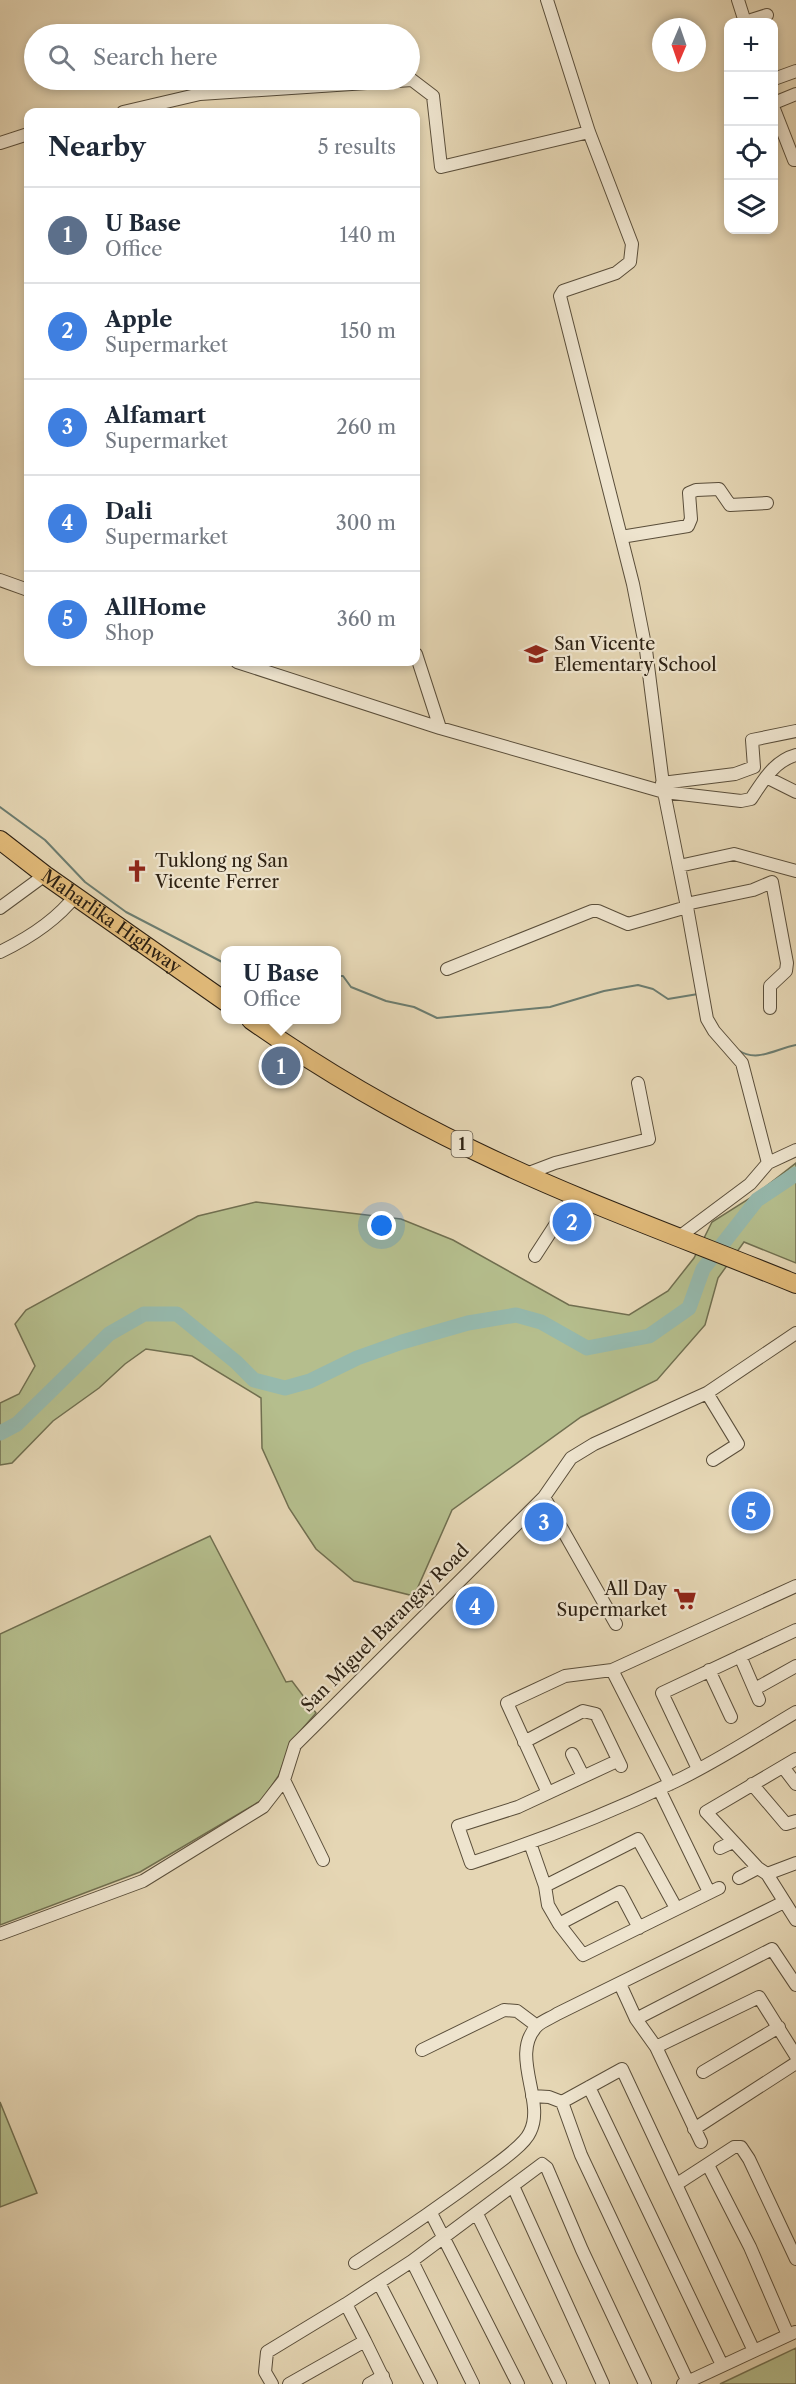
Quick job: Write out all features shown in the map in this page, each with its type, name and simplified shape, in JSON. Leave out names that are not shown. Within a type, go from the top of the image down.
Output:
[{"type":"highway","name":"Maharlika Highway","points":[[0,840],[45,875],[221,999]]},
{"type":"highway","name":"1","points":[[257,1024],[332,1073],[473,1150],[574,1196],[796,1284]]},
{"type":"street","points":[[547,0],[589,132],[632,244],[630,262],[616,273],[562,291],[560,296],[621,537],[646,650],[663,787],[687,906],[706,1019],[742,1063],[768,1163]]},
{"type":"street","points":[[738,0],[744,18]]},
{"type":"street","points":[[758,18],[767,15]]},
{"type":"street","points":[[778,78],[796,71]]},
{"type":"street","points":[[420,86],[433,96],[441,167],[589,132]]},
{"type":"street","points":[[140,108],[200,94],[261,90]]},
{"type":"street","points":[[778,101],[796,94]]},
{"type":"street","points":[[778,119],[794,160],[796,160]]},
{"type":"street","points":[[0,143],[24,135]]},
{"type":"street","points":[[621,537],[688,526],[691,519],[689,497],[692,491],[719,489],[730,505],[767,503]]},
{"type":"street","points":[[0,580],[24,589]]},
{"type":"street","points":[[249,666],[440,728],[663,787],[741,801],[751,799],[766,777],[783,759],[796,755]]},
{"type":"street","points":[[420,666],[440,728]]},
{"type":"street","points":[[663,787],[735,774],[754,767],[752,740],[796,731]]},
{"type":"street","points":[[766,777],[796,792]]},
{"type":"street","points":[[679,867],[734,854],[796,871]]},
{"type":"street","points":[[0,908],[23,894],[45,875]]},
{"type":"street","points":[[447,969],[592,911],[598,911],[628,924],[687,906],[753,890],[772,882],[787,963],[786,971],[770,986],[770,1008]]},
{"type":"street","points":[[0,952],[26,939],[63,912],[76,895]]},
{"type":"street","points":[[526,1174],[555,1163],[650,1139],[638,1083]]},
{"type":"street","points":[[683,1239],[750,1184],[768,1163],[796,1150]]},
{"type":"street","points":[[535,1256],[574,1196]]},
{"type":"street","name":"San Miguel Barangay Road","points":[[0,1934],[156,1875],[263,1807],[284,1780],[295,1745],[544,1497],[571,1458],[594,1444],[706,1393],[796,1333]]},
{"type":"street","points":[[706,1393],[738,1444],[713,1460]]},
{"type":"street","points":[[544,1497],[616,1624]]},
{"type":"street","points":[[548,1793],[507,1702],[565,1676],[612,1670],[796,1586]]},
{"type":"street","points":[[699,1769],[662,1693],[796,1630]]},
{"type":"street","points":[[740,1656],[757,1694],[796,1666]]},
{"type":"street","points":[[530,1843],[545,1886],[548,1905],[559,1924],[583,1955],[714,1890],[612,1670]]},
{"type":"street","points":[[709,1670],[731,1717]]},
{"type":"street","points":[[524,1742],[583,1711],[589,1712],[596,1714],[619,1764],[583,1776],[518,1807],[458,1826],[471,1863],[530,1843],[665,1786],[699,1769],[796,1712]]},
{"type":"street","points":[[572,1754],[583,1776]]},
{"type":"street","points":[[796,1759],[706,1812],[762,1871],[796,1920]]},
{"type":"street","points":[[783,1767],[796,1784]]},
{"type":"street","points":[[284,1780],[323,1860]]},
{"type":"street","points":[[752,1784],[786,1824],[796,1821]]},
{"type":"street","points":[[545,1886],[638,1839],[676,1908]]},
{"type":"street","points":[[720,1848],[733,1842]]},
{"type":"street","points":[[739,1878],[796,1863]]},
{"type":"street","points":[[559,1924],[620,1892],[639,1928]]},
{"type":"street","points":[[356,2263],[432,2213],[530,2134],[533,2123],[532,2097],[527,2073],[527,2056],[530,2039],[537,2026],[784,1902]]},
{"type":"street","points":[[636,2019],[772,1949],[796,1985]]},
{"type":"street","points":[[620,1984],[636,2019],[656,2047],[701,2142]]},
{"type":"street","points":[[656,2047],[759,1997],[796,2056]]},
{"type":"street","points":[[422,2050],[504,2010],[517,2011],[537,2026]]},
{"type":"street","points":[[703,2072],[779,2027]]},
{"type":"street","points":[[694,2129],[796,2062]]},
{"type":"street","points":[[532,2097],[549,2097],[562,2102],[622,2069],[754,2350]]},
{"type":"street","points":[[590,2087],[722,2365]]},
{"type":"street","points":[[562,2102],[581,2155],[685,2383],[792,2333],[708,2165]]},
{"type":"street","points":[[677,2184],[734,2147],[741,2147],[754,2169],[796,2259]]},
{"type":"street","points":[[272,2384],[265,2372],[267,2352],[412,2261],[542,2164],[547,2168],[582,2250],[645,2384]]},
{"type":"street","points":[[513,2186],[603,2384]]},
{"type":"street","points":[[432,2213],[518,2384]]},
{"type":"street","points":[[477,2214],[560,2384]]},
{"type":"street","points":[[412,2261],[473,2384]]},
{"type":"street","points":[[379,2283],[431,2384]]},
{"type":"street","points":[[346,2304],[384,2380],[369,2384]]},
{"type":"street","points":[[289,2384],[365,2341]]},
{"type":"green space","points":[[796,1163],[796,1263],[744,1242],[718,1278],[705,1325],[657,1380],[581,1417],[452,1510],[414,1596],[354,1581],[316,1549],[289,1508],[262,1448],[261,1398],[192,1356],[146,1349],[125,1364],[99,1388],[53,1421],[12,1463],[0,1465],[0,1403],[19,1394],[35,1366],[15,1324],[26,1310],[198,1216],[256,1202],[401,1219],[453,1240],[569,1305],[629,1315],[668,1291],[694,1258],[712,1222],[755,1195]]},
{"type":"green space","points":[[210,1536],[286,1682],[292,1681],[316,1713],[291,1742],[279,1775],[262,1800],[140,1872],[0,1925],[0,1634]]},
{"type":"green space","points":[[0,2102],[37,2193],[0,2207]]},
{"type":"green space","points":[[796,2348],[796,2384],[720,2384]]},
{"type":"waterway","points":[[0,807],[45,840],[85,882],[126,912],[221,961]]},
{"type":"waterway","points":[[341,976],[351,987],[386,1001],[414,1007],[437,1018],[550,1007],[604,991],[638,985],[653,989],[668,999],[698,994]]},
{"type":"waterway","points":[[738,1050],[745,1054],[759,1055],[796,1045]]},
{"type":"waterway","points":[[0,1433],[17,1424],[109,1334],[144,1314],[177,1314],[236,1362],[254,1380],[285,1388],[310,1381],[357,1358],[402,1342],[468,1323],[516,1315],[541,1322],[587,1348],[649,1336],[689,1308],[703,1269],[757,1200],[796,1174]]},
{"type":"place","name":"San Vicente Elementary School","points":[[536,654]]},
{"type":"place","name":"Tuklong ng San Vicente Ferrer","points":[[137,871]]},
{"type":"place","name":"U Base","points":[[281,1066]]},
{"type":"place","name":"Apple","points":[[572,1222]]},
{"type":"place","name":"AllHome","points":[[751,1511]]},
{"type":"place","name":"Alfamart","points":[[544,1522]]},
{"type":"place","name":"All Day Supermarket","points":[[685,1599]]},
{"type":"place","name":"Dali","points":[[475,1606]]}]
